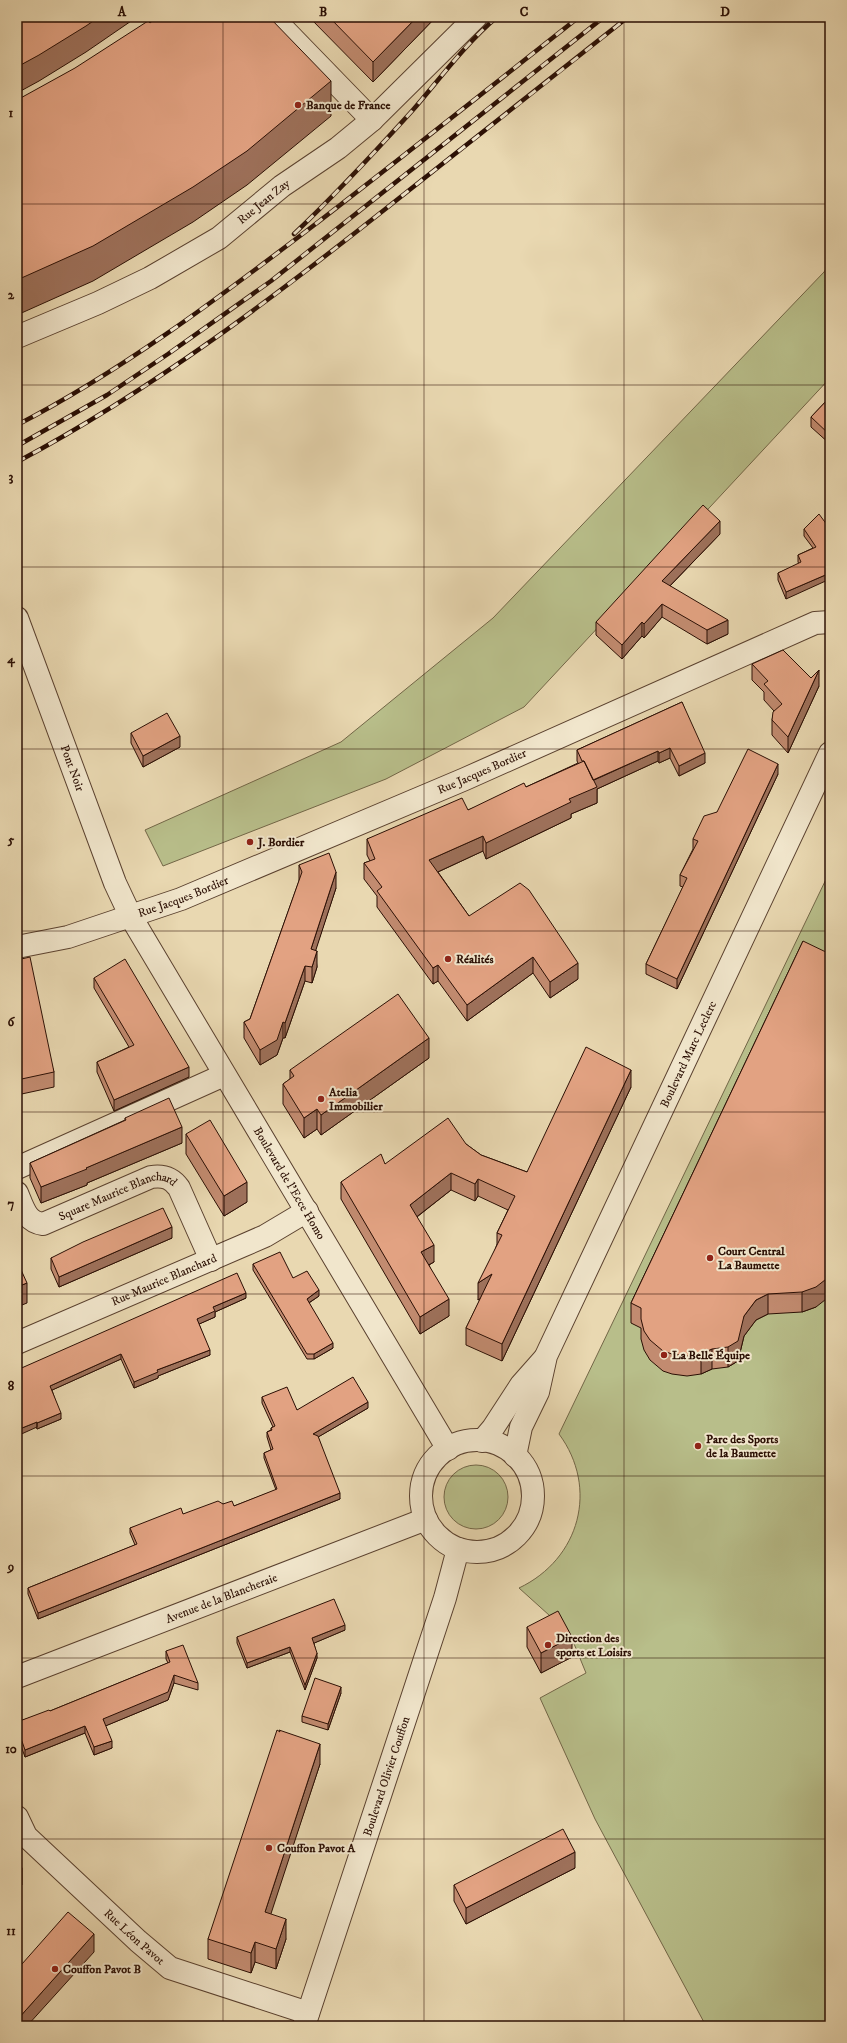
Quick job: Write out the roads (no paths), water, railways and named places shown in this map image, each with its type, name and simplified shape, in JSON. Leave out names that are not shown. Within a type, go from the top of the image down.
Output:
[{"type":"street","points":[[272,17],[372,120]]},
{"type":"street","name":"Rue Jean Zay","points":[[17,337],[98,303],[150,278],[219,238],[282,186],[338,148],[372,120],[476,17]]},
{"type":"street","name":"Pont Noir","points":[[17,618],[115,883],[131,917]]},
{"type":"street","name":"Rue Jacques Bordier","points":[[17,947],[68,937],[181,899],[451,785],[815,624],[830,622]]},
{"type":"street","name":"Boulevard Marc Leclerc","points":[[515,1456],[521,1427],[538,1392],[546,1356],[830,753]]},
{"type":"street","name":"Boulevard de l'Ecce Homo","points":[[131,917],[448,1449]]},
{"type":"street","points":[[17,1168],[224,1075]]},
{"type":"street","name":"Square Maurice Blanchard","points":[[17,1193],[27,1217],[37,1223],[43,1224],[151,1177],[164,1176],[170,1179],[179,1188],[211,1260]]},
{"type":"street","name":"Rue Maurice Blanchard","points":[[17,1343],[265,1236],[307,1211]]},
{"type":"street","name":"Boulevard Marc Leclerc","points":[[482,1441],[493,1428],[521,1385],[546,1356]]},
{"type":"street","points":[[482,1441],[500,1445],[515,1456],[528,1474],[533,1491],[532,1508],[526,1524],[514,1538],[497,1549],[478,1552],[458,1549],[446,1543],[435,1533],[426,1519],[421,1501],[423,1482],[430,1466],[448,1449],[465,1442],[482,1441]]},
{"type":"street","name":"Avenue de la Blancheraie","points":[[17,1677],[426,1519]]},
{"type":"street","name":"Boulevard Olivier Couffon","points":[[306,2020],[445,1598],[458,1549]]},
{"type":"street","name":"Rue Léon Pavot","points":[[17,1817],[26,1836],[138,1941],[170,1968],[306,2020]]},
{"type":"railway","points":[[294,234],[369,158],[412,111],[463,50],[497,17]]},
{"type":"railway","points":[[17,425],[93,382],[203,308],[343,203],[579,17]]},
{"type":"railway","points":[[17,446],[107,395],[271,281],[604,17]]},
{"type":"railway","points":[[17,462],[68,434],[117,404],[214,339],[353,235],[628,17]]},
{"type":"place","name":"Banque de France","points":[[298,105]]},
{"type":"place","name":"J. Bordier","points":[[250,842]]},
{"type":"place","name":"Réalités","points":[[448,959]]},
{"type":"place","name":"Atelia Immobilier","points":[[321,1099]]},
{"type":"place","name":"Court Central La Baumette","points":[[710,1258]]},
{"type":"place","name":"La Belle Équipe","points":[[664,1355]]},
{"type":"place","name":"Parc des Sports de la Baumette","points":[[698,1446]]},
{"type":"place","name":"Direction des sports et Loisirs","points":[[548,1645]]},
{"type":"place","name":"Couffon Pavot A","points":[[269,1848]]},
{"type":"place","name":"Couffon Pavot B","points":[[55,1969]]}]
